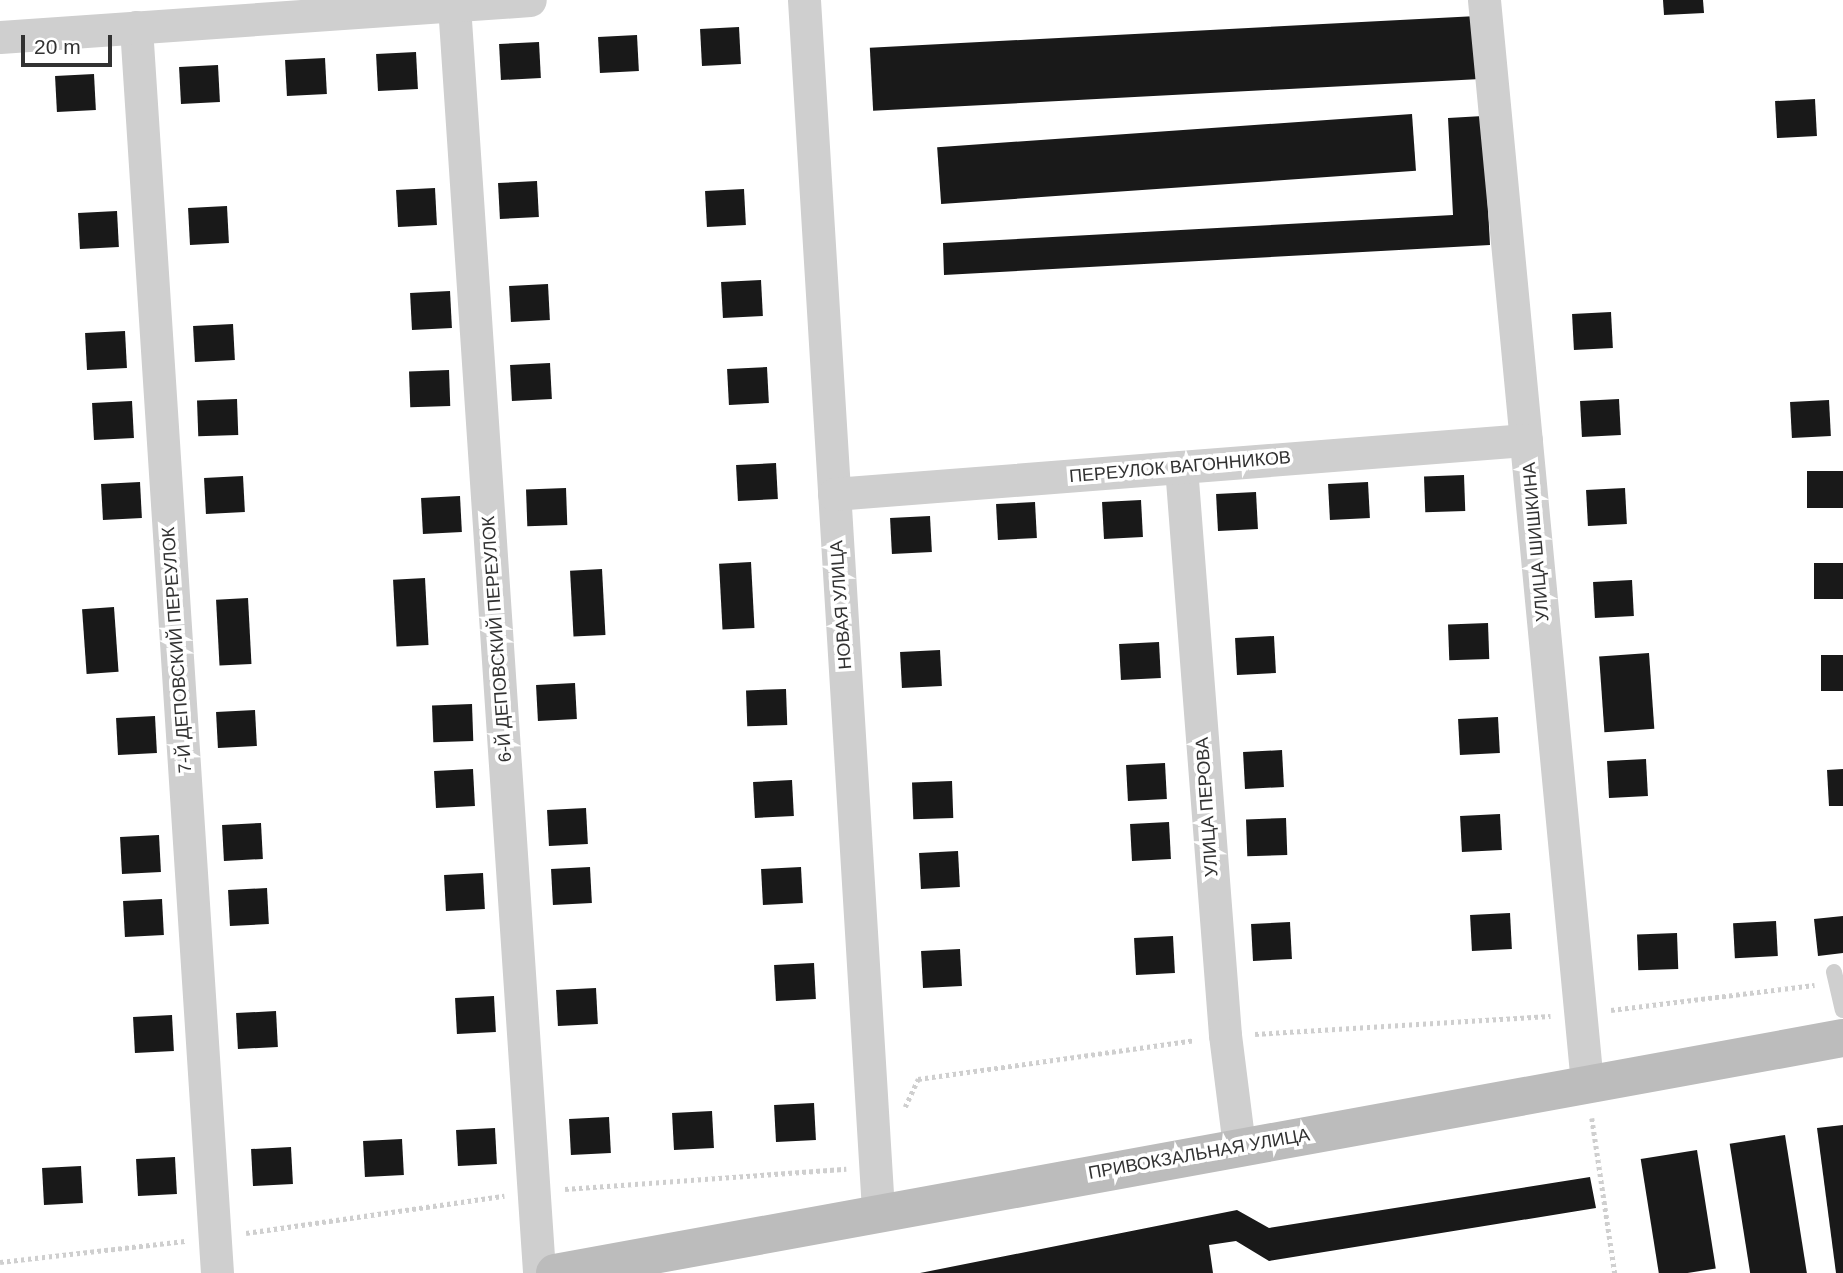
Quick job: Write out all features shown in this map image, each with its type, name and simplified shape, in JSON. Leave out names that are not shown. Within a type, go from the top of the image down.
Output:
[{"type":"street","points":[[0,37],[136,27],[230,10],[454,5],[530,0]]},
{"type":"street","name":"НОВАЯ УЛИЦА","points":[[804,0],[878,1211]]},
{"type":"street","name":"УЛИЦА ШИШКИНА","points":[[1484,0],[1587,1084]]},
{"type":"street","name":"6-Й ДЕПОВСКИЙ ПЕРЕУЛОК","points":[[454,5],[539,1273]]},
{"type":"street","name":"7-Й ДЕПОВСКИЙ ПЕРЕУЛОК","points":[[136,27],[217,1273]]},
{"type":"street","name":"ПЕРЕУЛОК ВАГОННИКОВ","points":[[834,494],[1526,440]]},
{"type":"street","name":"УЛИЦА ПЕРОВА","points":[[1181,467],[1225,1035],[1239,1146]]},
{"type":"street","name":"ПРИВОКЗАЛЬНАЯ УЛИЦА","points":[[555,1273],[878,1211],[1843,1038]]},
{"type":"lane","points":[[1835,977],[1843,1010]]},
{"type":"path","points":[[900,1117],[918,1079],[1225,1035],[1581,1014],[1835,977]]},
{"type":"path","points":[[1587,1084],[1615,1273]]},
{"type":"path","points":[[0,1262],[215,1237],[534,1192],[876,1167]]},
{"type":"building","points":[[1663,0],[1703,0],[1704,13],[1664,15]]},
{"type":"building","points":[[1477,16],[1480,79],[873,111],[870,48]]},
{"type":"building","points":[[739,27],[741,64],[702,66],[700,29]]},
{"type":"building","points":[[637,35],[639,71],[600,73],[598,37]]},
{"type":"building","points":[[539,42],[541,78],[501,80],[499,44]]},
{"type":"building","points":[[416,52],[418,89],[378,91],[376,54]]},
{"type":"building","points":[[325,58],[327,94],[287,96],[285,60]]},
{"type":"building","points":[[218,65],[220,102],[181,104],[179,67]]},
{"type":"building","points":[[94,74],[96,110],[57,112],[55,76]]},
{"type":"building","points":[[1815,99],[1817,136],[1777,138],[1775,101]]},
{"type":"building","points":[[1412,114],[1416,171],[941,204],[937,147]]},
{"type":"building","points":[[1483,116],[1490,245],[944,275],[943,243],[1453,215],[1448,118]]},
{"type":"building","points":[[537,181],[539,217],[500,219],[498,183]]},
{"type":"building","points":[[435,188],[437,225],[398,227],[396,190]]},
{"type":"building","points":[[744,189],[746,225],[707,227],[705,191]]},
{"type":"building","points":[[227,206],[229,243],[190,245],[188,208]]},
{"type":"building","points":[[117,211],[119,247],[80,249],[78,213]]},
{"type":"building","points":[[761,280],[763,316],[723,318],[721,282]]},
{"type":"building","points":[[548,284],[550,320],[511,322],[509,286]]},
{"type":"building","points":[[450,291],[452,328],[412,330],[410,293]]},
{"type":"building","points":[[1611,312],[1613,348],[1574,350],[1572,314]]},
{"type":"building","points":[[233,324],[235,360],[195,362],[193,326]]},
{"type":"building","points":[[125,331],[127,368],[87,370],[85,333]]},
{"type":"building","points":[[550,363],[552,399],[512,401],[510,365]]},
{"type":"building","points":[[767,367],[769,403],[729,405],[727,369]]},
{"type":"building","points":[[449,370],[450,406],[410,407],[409,371]]},
{"type":"building","points":[[237,399],[238,435],[198,436],[197,400]]},
{"type":"building","points":[[1619,399],[1621,435],[1582,437],[1580,401]]},
{"type":"building","points":[[1829,400],[1831,436],[1792,438],[1790,402]]},
{"type":"building","points":[[132,401],[134,438],[94,440],[92,403]]},
{"type":"building","points":[[776,463],[778,499],[738,501],[736,465]]},
{"type":"building","points":[[1807,471],[1843,471],[1843,508],[1807,508]]},
{"type":"building","points":[[1464,475],[1465,511],[1425,512],[1424,476]]},
{"type":"building","points":[[243,476],[245,512],[206,514],[204,478]]},
{"type":"building","points":[[140,482],[142,518],[103,520],[101,484]]},
{"type":"building","points":[[1368,482],[1370,518],[1330,520],[1328,484]]},
{"type":"building","points":[[566,488],[567,525],[527,526],[526,489]]},
{"type":"building","points":[[1625,488],[1627,524],[1588,526],[1586,490]]},
{"type":"building","points":[[1256,492],[1258,529],[1218,531],[1216,494]]},
{"type":"building","points":[[460,496],[462,532],[423,534],[421,498]]},
{"type":"building","points":[[1141,500],[1143,537],[1104,539],[1102,502]]},
{"type":"building","points":[[1035,502],[1037,538],[998,540],[996,504]]},
{"type":"building","points":[[930,516],[932,552],[892,554],[890,518]]},
{"type":"building","points":[[751,562],[754,628],[722,630],[719,564]]},
{"type":"building","points":[[1814,563],[1843,563],[1843,599],[1814,599]]},
{"type":"building","points":[[602,569],[605,635],[573,637],[570,571]]},
{"type":"building","points":[[425,578],[429,645],[397,647],[393,580]]},
{"type":"building","points":[[1632,580],[1634,616],[1595,618],[1593,582]]},
{"type":"building","points":[[248,598],[251,664],[219,666],[216,600]]},
{"type":"building","points":[[114,607],[119,672],[87,674],[82,609]]},
{"type":"building","points":[[1488,623],[1489,659],[1449,660],[1448,624]]},
{"type":"building","points":[[1274,636],[1276,673],[1237,675],[1235,638]]},
{"type":"building","points":[[1159,642],[1161,678],[1121,680],[1119,644]]},
{"type":"building","points":[[940,650],[942,686],[902,688],[900,652]]},
{"type":"building","points":[[1649,653],[1654,729],[1604,732],[1599,656]]},
{"type":"building","points":[[1821,655],[1843,655],[1843,691],[1821,691]]},
{"type":"building","points":[[575,683],[577,719],[538,721],[536,685]]},
{"type":"building","points":[[786,689],[787,725],[747,726],[746,690]]},
{"type":"building","points":[[472,704],[473,741],[433,742],[432,705]]},
{"type":"building","points":[[255,710],[257,746],[218,748],[216,712]]},
{"type":"building","points":[[155,716],[157,753],[118,755],[116,718]]},
{"type":"building","points":[[1498,717],[1500,753],[1460,755],[1458,719]]},
{"type":"building","points":[[1282,750],[1284,787],[1245,789],[1243,752]]},
{"type":"building","points":[[1646,759],[1648,796],[1609,798],[1607,761]]},
{"type":"building","points":[[1165,763],[1167,799],[1128,801],[1126,765]]},
{"type":"building","points":[[473,769],[475,806],[436,808],[434,771]]},
{"type":"building","points":[[1843,769],[1843,806],[1829,806],[1827,770]]},
{"type":"building","points":[[792,780],[794,816],[755,818],[753,782]]},
{"type":"building","points":[[952,781],[953,818],[913,819],[912,782]]},
{"type":"building","points":[[586,808],[588,844],[549,846],[547,810]]},
{"type":"building","points":[[1500,814],[1502,850],[1462,852],[1460,816]]},
{"type":"building","points":[[1286,818],[1287,855],[1247,856],[1246,819]]},
{"type":"building","points":[[1169,822],[1171,859],[1132,861],[1130,824]]},
{"type":"building","points":[[261,823],[263,859],[224,861],[222,825]]},
{"type":"building","points":[[159,835],[161,872],[122,874],[120,837]]},
{"type":"building","points":[[958,851],[960,887],[921,889],[919,853]]},
{"type":"building","points":[[590,867],[592,903],[553,905],[551,869]]},
{"type":"building","points":[[801,867],[803,903],[763,905],[761,869]]},
{"type":"building","points":[[483,873],[485,909],[446,911],[444,875]]},
{"type":"building","points":[[267,888],[269,924],[230,926],[228,890]]},
{"type":"building","points":[[162,899],[164,935],[125,937],[123,901]]},
{"type":"building","points":[[1510,913],[1512,949],[1472,951],[1470,915]]},
{"type":"building","points":[[1843,916],[1843,953],[1818,956],[1814,919]]},
{"type":"building","points":[[1776,921],[1778,956],[1735,958],[1733,923]]},
{"type":"building","points":[[1290,922],[1292,959],[1253,961],[1251,924]]},
{"type":"building","points":[[1677,933],[1678,969],[1638,970],[1637,934]]},
{"type":"building","points":[[1173,936],[1175,973],[1136,975],[1134,938]]},
{"type":"building","points":[[960,949],[962,986],[923,988],[921,951]]},
{"type":"building","points":[[814,963],[816,999],[776,1001],[774,965]]},
{"type":"building","points":[[596,988],[598,1024],[558,1026],[556,990]]},
{"type":"building","points":[[494,996],[496,1032],[457,1034],[455,998]]},
{"type":"building","points":[[276,1011],[278,1047],[238,1049],[236,1013]]},
{"type":"building","points":[[172,1015],[174,1051],[135,1053],[133,1017]]},
{"type":"building","points":[[814,1103],[816,1140],[776,1142],[774,1105]]},
{"type":"building","points":[[712,1111],[714,1148],[674,1150],[672,1113]]},
{"type":"building","points":[[609,1117],[611,1153],[571,1155],[569,1119]]},
{"type":"building","points":[[1843,1125],[1843,1273],[1836,1273],[1817,1128]]},
{"type":"building","points":[[495,1128],[497,1164],[458,1166],[456,1130]]},
{"type":"building","points":[[1785,1135],[1807,1273],[1750,1273],[1730,1144]]},
{"type":"building","points":[[402,1139],[404,1175],[365,1177],[363,1141]]},
{"type":"building","points":[[291,1147],[293,1184],[253,1186],[251,1149]]},
{"type":"building","points":[[1697,1150],[1716,1269],[1688,1273],[1659,1273],[1641,1159]]},
{"type":"building","points":[[175,1157],[177,1194],[138,1196],[136,1159]]},
{"type":"building","points":[[81,1166],[83,1203],[44,1205],[42,1168]]},
{"type":"building","points":[[1590,1177],[1596,1208],[1269,1261],[1236,1241],[1209,1245],[1213,1273],[920,1273],[1237,1210],[1269,1228]]}]
